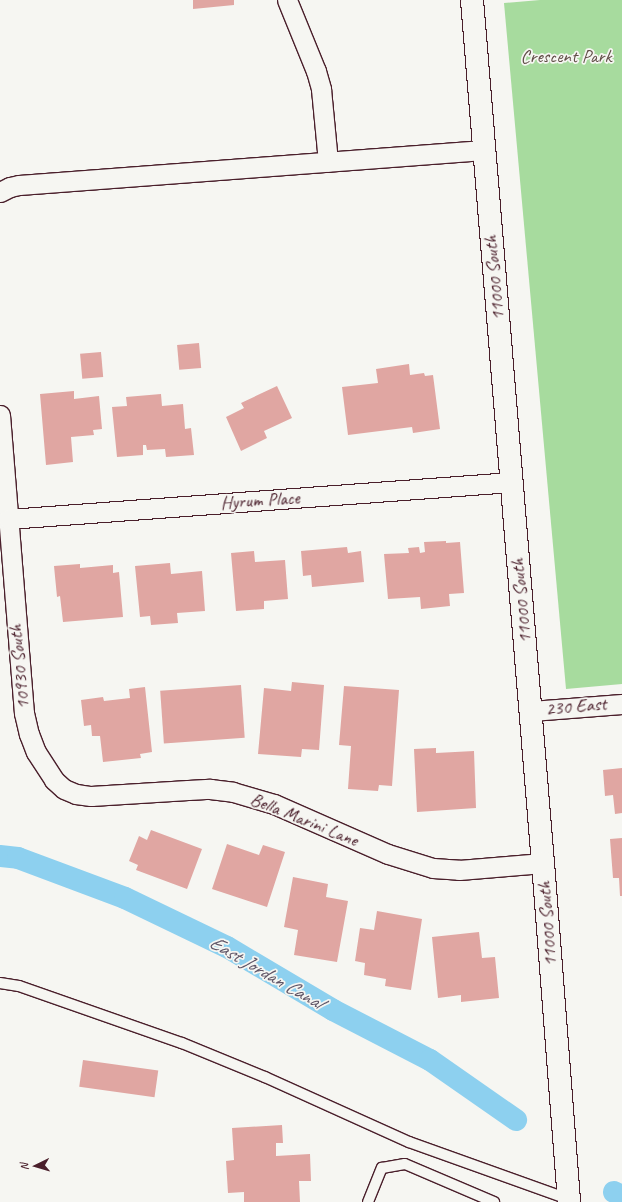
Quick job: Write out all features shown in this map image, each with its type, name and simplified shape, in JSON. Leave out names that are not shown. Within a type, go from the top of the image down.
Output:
[{"type":"street","points":[[287,0],[316,71],[322,101],[328,162]]},
{"type":"street","name":"11000 South","points":[[472,0],[531,711],[568,1201]]},
{"type":"street","points":[[0,192],[10,187],[19,185],[484,150]]},
{"type":"street","name":"10930 South","points":[[0,415],[24,713],[29,734],[36,752],[47,770]]},
{"type":"street","name":"Hyrum Place","points":[[8,519],[512,482]]},
{"type":"street","name":"230 East","points":[[531,711],[622,704]]},
{"type":"street","name":"Bella Marini Lane","points":[[47,770],[64,789],[76,794],[91,796],[210,789],[254,797],[388,854],[409,862],[433,868],[459,870],[543,863]]},
{"type":"lane","points":[[0,983],[19,986],[182,1043],[265,1077],[409,1142],[568,1201]]},
{"type":"lane","points":[[368,1202],[382,1168],[405,1164],[494,1202]]},
{"type":"green space","name":"Crescent Park","points":[[540,0],[622,0],[622,684],[566,689],[504,3]]},
{"type":"building","points":[[193,0],[234,0],[234,5],[193,9]]},
{"type":"building","points":[[199,343],[201,368],[179,370],[177,345]]},
{"type":"building","points":[[101,352],[103,377],[82,379],[80,354]]},
{"type":"building","points":[[409,364],[410,375],[424,373],[425,376],[433,375],[440,429],[413,433],[412,427],[348,435],[342,387],[378,383],[376,369]]},
{"type":"building","points":[[277,386],[292,418],[264,431],[267,438],[241,451],[226,417],[244,408],[241,403]]},
{"type":"building","points":[[74,391],[74,399],[99,396],[102,429],[93,430],[94,435],[71,437],[73,462],[46,465],[40,394]]},
{"type":"building","points":[[161,394],[162,406],[183,404],[185,429],[191,428],[194,455],[166,457],[165,449],[147,450],[146,445],[143,445],[143,455],[117,457],[112,407],[127,406],[126,397]]},
{"type":"building","points":[[446,541],[446,543],[460,542],[464,593],[449,594],[450,606],[421,609],[420,597],[388,599],[384,554],[409,553],[408,548],[419,547],[420,553],[425,552],[424,542]]},
{"type":"building","points":[[347,547],[348,553],[361,551],[364,582],[312,587],[311,575],[303,576],[301,551]]},
{"type":"building","points":[[254,551],[255,562],[285,560],[288,599],[264,601],[264,609],[236,611],[231,553]]},
{"type":"building","points":[[170,563],[171,574],[202,571],[205,611],[177,613],[178,623],[151,625],[150,616],[140,617],[135,566]]},
{"type":"building","points":[[80,564],[80,568],[113,565],[113,573],[119,572],[123,617],[63,622],[60,596],[57,597],[54,566]]},
{"type":"building","points":[[292,682],[324,685],[319,750],[302,749],[301,757],[258,754],[264,688],[291,691]]},
{"type":"building","points":[[241,685],[245,738],[164,744],[160,691]]},
{"type":"building","points":[[344,686],[399,690],[392,786],[379,785],[378,791],[348,789],[351,746],[339,745]]},
{"type":"building","points":[[145,687],[152,752],[140,754],[141,758],[103,762],[100,736],[92,736],[91,725],[84,726],[81,700],[103,697],[104,701],[130,698],[129,689]]},
{"type":"building","points":[[436,748],[436,753],[474,751],[476,808],[417,812],[414,749]]},
{"type":"building","points":[[622,768],[622,813],[615,814],[613,795],[605,796],[603,770]]},
{"type":"building","points":[[151,830],[202,849],[187,889],[136,870],[138,865],[129,861],[139,836],[147,840]]},
{"type":"building","points":[[622,838],[622,896],[620,896],[619,878],[613,878],[610,839]]},
{"type":"building","points":[[227,844],[259,855],[263,845],[285,852],[267,907],[212,889]]},
{"type":"building","points":[[293,877],[328,884],[326,897],[348,901],[337,962],[294,955],[298,930],[284,927]]},
{"type":"building","points":[[377,911],[422,919],[411,990],[385,986],[386,979],[364,975],[365,963],[355,961],[360,928],[374,930]]},
{"type":"building","points":[[479,932],[482,958],[495,957],[499,998],[461,1002],[461,995],[438,998],[432,937]]},
{"type":"building","points":[[83,1060],[158,1071],[155,1097],[79,1087]]},
{"type":"building","points":[[282,1125],[283,1143],[276,1143],[276,1156],[310,1154],[311,1181],[299,1181],[300,1202],[244,1202],[244,1192],[228,1193],[226,1161],[234,1160],[232,1128]]},
{"type":"waterway","name":"East Jordan Canal","points":[[0,856],[18,858],[125,898],[227,947],[333,1010],[430,1060],[516,1120]]},
{"type":"waterway","name":"East Jordan Canal","points":[[614,1192],[622,1196]]}]
